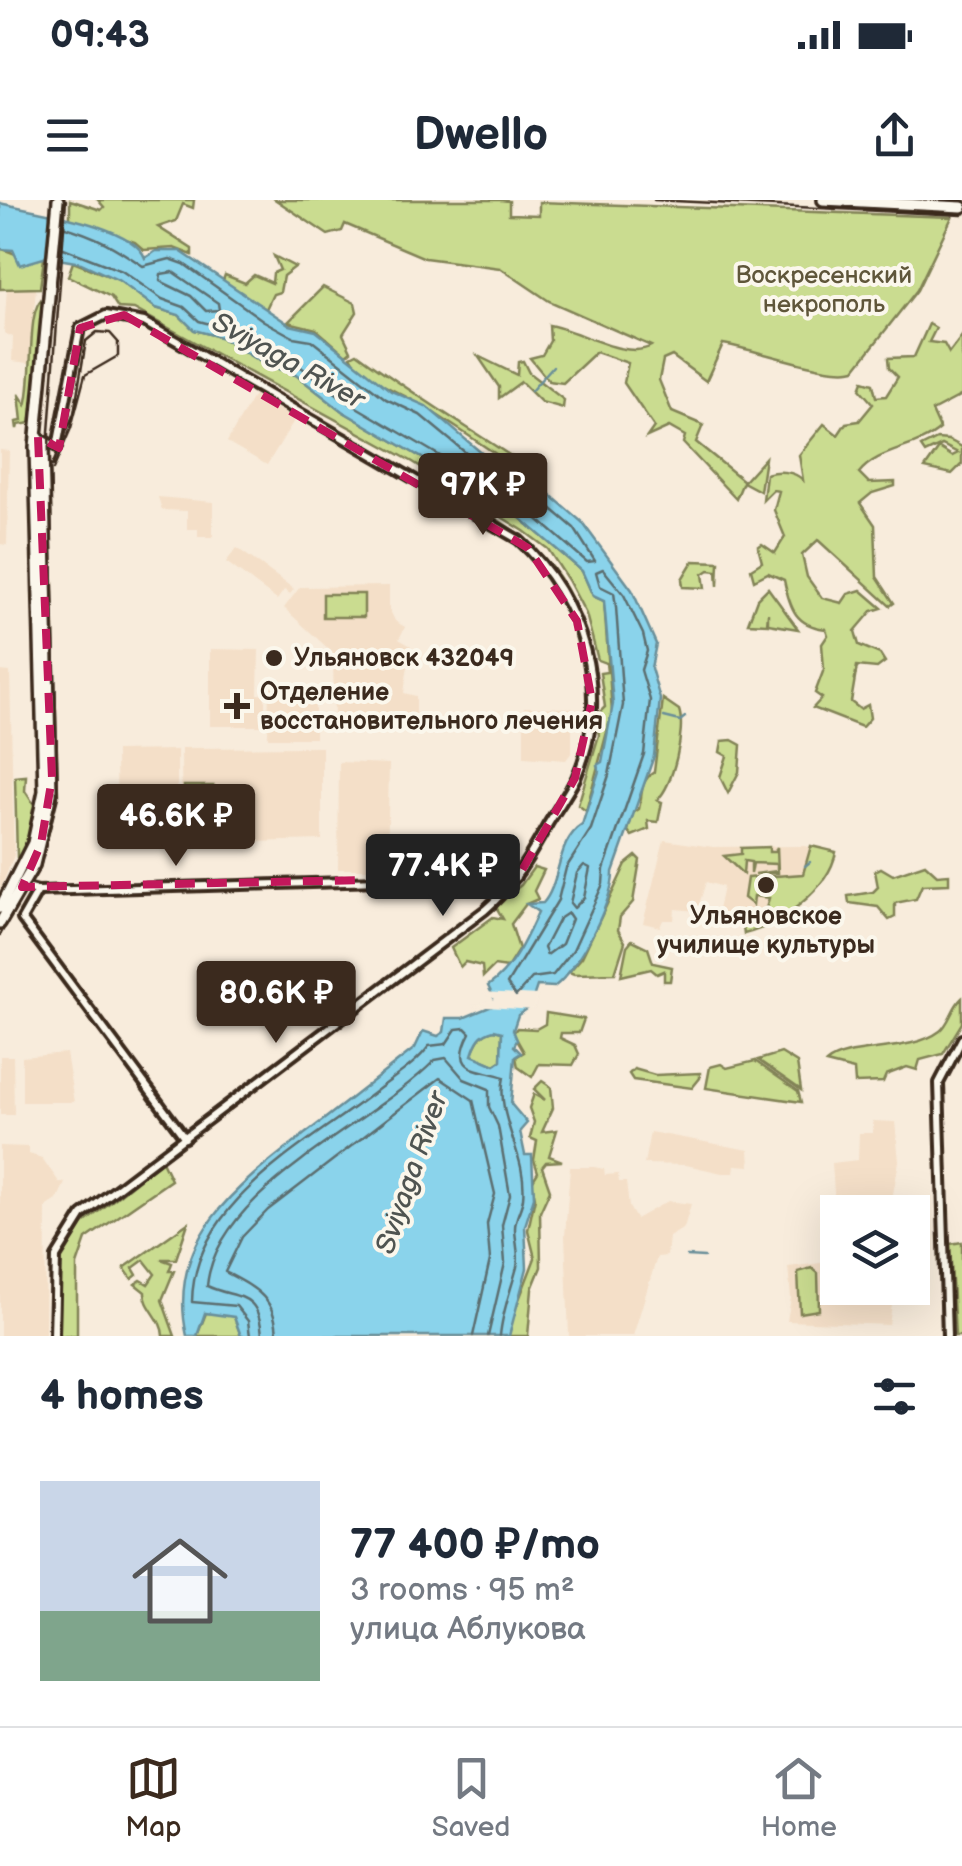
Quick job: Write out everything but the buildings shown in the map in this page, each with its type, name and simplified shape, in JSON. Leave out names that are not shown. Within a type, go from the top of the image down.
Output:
[{"type":"main road","points":[[0,923],[44,830],[48,769],[43,446],[38,437],[58,200]]},
{"type":"main road","points":[[823,200],[962,206]]},
{"type":"main road","points":[[0,908],[18,886]]},
{"type":"street","points":[[38,437],[58,447],[80,328],[100,316],[124,316],[150,325],[412,476],[528,548],[556,582],[576,621],[592,701],[588,737],[575,778],[518,877],[485,910],[82,1216],[70,1230],[55,1262],[54,1336]]},
{"type":"street","points":[[18,886],[38,891],[518,877]]},
{"type":"street","points":[[38,891],[22,919],[185,1138]]},
{"type":"street","points":[[947,1336],[939,1104],[941,1074],[962,1039]]},
{"type":"highlighted area","points":[[124,315],[528,548],[577,621],[592,701],[575,778],[518,877],[22,887],[41,844],[52,778],[38,437],[59,448],[80,328]]},
{"type":"shaded area","points":[[7,287],[36,289],[29,363],[12,361],[13,337],[4,333]]},
{"type":"shaded area","points":[[254,395],[295,419],[267,465],[227,442]]},
{"type":"shaded area","points":[[0,450],[9,451],[7,545],[0,544]]},
{"type":"shaded area","points":[[158,497],[213,502],[213,537],[198,537],[198,529],[187,529],[187,511],[162,510]]},
{"type":"shaded area","points":[[237,548],[294,589],[290,594],[284,590],[277,600],[226,562]]},
{"type":"shaded area","points":[[389,586],[389,608],[395,621],[405,627],[399,639],[411,646],[404,693],[416,696],[416,723],[334,722],[333,653],[284,608],[300,587]]},
{"type":"shaded area","points":[[210,649],[259,650],[258,694],[265,695],[265,726],[210,726]]},
{"type":"shaded area","points":[[0,671],[10,672],[14,855],[0,890]]},
{"type":"shaded area","points":[[269,688],[315,688],[315,738],[268,738]]},
{"type":"shaded area","points":[[524,707],[572,708],[572,752],[566,760],[524,757]]},
{"type":"shaded area","points":[[322,747],[322,840],[182,844],[181,748]]},
{"type":"shaded area","points":[[177,750],[177,844],[117,844],[116,751]]},
{"type":"shaded area","points":[[339,762],[389,764],[387,869],[338,869]]},
{"type":"shaded area","name":"Ульяновское училище культуры","points":[[664,840],[713,847],[803,846],[833,850],[792,906],[760,926],[715,924],[723,887],[706,882],[697,911],[675,909],[674,920],[663,920],[660,927],[643,923]]},
{"type":"shaded area","points":[[66,1053],[74,1102],[22,1102],[22,1057]]},
{"type":"shaded area","points":[[0,1056],[13,1056],[14,1115],[0,1115]]},
{"type":"shaded area","points":[[873,1121],[895,1122],[899,1161],[893,1195],[834,1195],[832,1163],[858,1160],[859,1133],[873,1133]]},
{"type":"shaded area","points":[[650,1132],[749,1150],[750,1166],[735,1165],[734,1173],[722,1173],[686,1165],[644,1164]]},
{"type":"shaded area","points":[[0,1146],[29,1147],[29,1154],[42,1158],[59,1182],[65,1183],[57,1200],[46,1207],[45,1336],[0,1336]]},
{"type":"shaded area","points":[[570,1167],[594,1167],[604,1169],[605,1175],[618,1174],[619,1182],[626,1182],[629,1207],[636,1219],[668,1201],[691,1204],[684,1228],[669,1237],[667,1256],[657,1257],[633,1336],[569,1336],[565,1236]]},
{"type":"shaded area","points":[[820,1263],[820,1305],[892,1305],[889,1325],[787,1321],[791,1298],[788,1267]]},
{"type":"green space","points":[[70,200],[101,210],[104,207],[98,200],[194,200],[193,208],[183,204],[176,221],[158,227],[192,249],[192,255],[174,248],[144,250],[135,242],[70,220]]},
{"type":"green space","name":"Воскресенский некрополь","points":[[276,200],[500,200],[509,201],[509,214],[539,215],[539,202],[952,217],[917,290],[855,369],[811,366],[723,344],[706,381],[672,356],[663,360],[659,380],[672,412],[703,425],[696,442],[744,481],[765,458],[760,491],[743,482],[736,499],[683,443],[685,436],[669,427],[647,437],[654,427],[624,383],[628,363],[596,352],[563,383],[549,381],[530,358],[542,355],[550,341],[549,325],[629,350],[651,346],[549,301],[500,268],[425,258],[345,224],[342,231],[328,235]]},
{"type":"green space","points":[[0,248],[31,260],[44,258],[40,288],[0,289]]},
{"type":"green space","points":[[274,256],[295,267],[283,276],[280,292],[273,294],[266,309],[222,283],[225,275],[245,283],[254,275],[272,283],[273,273],[280,270]]},
{"type":"green space","points":[[73,262],[119,280],[156,308],[179,315],[194,330],[220,337],[264,364],[296,375],[342,411],[511,510],[582,571],[593,596],[604,601],[612,713],[586,811],[578,805],[599,735],[596,719],[582,775],[590,686],[583,633],[559,581],[539,555],[492,516],[543,556],[573,600],[589,652],[597,715],[605,707],[600,673],[607,672],[606,663],[598,660],[586,614],[548,549],[413,462],[134,309],[118,308],[111,297],[68,276]]},
{"type":"green space","points":[[323,287],[355,303],[357,312],[343,334],[351,351],[346,355],[316,329],[288,322]]},
{"type":"green space","points":[[43,298],[31,423],[18,425],[17,429],[16,422],[22,421],[19,394],[26,405],[28,394],[34,316]]},
{"type":"green space","points":[[929,324],[936,328],[929,342],[944,344],[949,353],[962,336],[962,395],[932,411],[940,429],[877,459],[859,473],[869,483],[895,482],[895,486],[872,493],[860,503],[875,525],[877,577],[894,603],[890,606],[818,540],[802,555],[807,577],[822,598],[842,603],[848,594],[861,590],[882,608],[872,611],[855,631],[859,645],[880,654],[885,662],[877,668],[857,666],[851,702],[860,709],[868,705],[870,718],[862,727],[813,708],[822,698],[815,693],[824,669],[822,644],[828,635],[826,629],[801,620],[784,580],[768,573],[754,580],[751,569],[762,562],[758,547],[762,544],[775,553],[785,537],[774,510],[779,491],[773,490],[763,500],[766,474],[786,472],[803,480],[799,455],[824,424],[838,435],[846,423],[859,421],[873,404],[860,389],[863,381],[873,384],[876,397],[886,396],[898,377],[889,368],[888,358],[914,357]]},
{"type":"green space","points":[[357,353],[544,478],[547,487],[364,373],[351,356]]},
{"type":"green space","points":[[478,356],[517,375],[518,362],[523,361],[529,373],[564,400],[563,408],[541,402],[521,382],[499,398],[499,387]]},
{"type":"green space","points":[[937,439],[962,447],[962,464],[952,474],[925,468],[939,448],[952,456],[958,453],[942,445],[925,453],[921,447]]},
{"type":"green space","points":[[693,561],[719,562],[718,586],[717,571],[709,570],[703,574],[705,588],[683,587],[682,579]]},
{"type":"green space","points":[[768,588],[798,629],[768,624],[768,613],[767,624],[748,623],[757,599]]},
{"type":"green space","points":[[323,594],[364,594],[364,617],[323,617]]},
{"type":"green space","points":[[663,699],[679,710],[677,757],[657,800],[662,802],[658,822],[648,821],[649,829],[632,836],[628,831],[633,813],[639,809],[642,789],[654,772]]},
{"type":"green space","points":[[732,740],[741,745],[739,772],[728,793],[720,777],[727,756],[720,752],[722,741]]},
{"type":"green space","points":[[26,776],[25,791],[37,809],[21,858],[17,857],[15,777]]},
{"type":"green space","points":[[184,786],[214,786],[216,838],[185,839]]},
{"type":"green space","points":[[234,786],[250,790],[247,824],[231,821]]},
{"type":"green space","points":[[811,846],[836,852],[823,880],[786,915],[744,934],[742,918],[752,912],[752,921],[762,922],[769,898],[754,896],[753,905],[744,898],[747,878],[803,874]]},
{"type":"green space","points":[[769,847],[769,852],[775,852],[777,847],[778,873],[755,874],[777,871],[777,864],[753,863],[751,874],[751,862],[744,861],[743,874],[724,856],[741,854],[741,848]]},
{"type":"green space","points":[[636,856],[640,860],[633,902],[620,917],[618,930],[625,942],[615,973],[569,972],[582,957],[626,864]]},
{"type":"green space","points":[[925,864],[937,875],[949,874],[949,884],[922,885],[916,899],[895,903],[895,917],[889,920],[878,907],[849,903],[848,896],[873,892],[878,887],[875,871],[881,868],[893,875]]},
{"type":"green space","points":[[534,867],[544,870],[534,891],[538,899],[526,904],[511,924],[519,949],[507,968],[494,966],[483,977],[482,966],[465,962],[460,967],[451,948],[493,917],[503,919],[495,905],[521,885]]},
{"type":"green space","points":[[632,940],[648,948],[653,963],[672,967],[670,981],[664,981],[664,971],[657,974],[651,969],[621,976],[627,946]]},
{"type":"green space","points":[[962,998],[962,1023],[943,1054],[920,1060],[917,1070],[907,1067],[886,1075],[883,1082],[855,1083],[854,1070],[826,1063],[848,1053],[927,1038],[943,1028]]},
{"type":"green space","points":[[546,1013],[584,1019],[579,1033],[561,1033],[560,1038],[575,1045],[579,1054],[573,1065],[539,1064],[532,1077],[518,1067],[516,1057],[524,1052],[513,1033],[517,1028],[536,1029],[545,1024]]},
{"type":"green space","points":[[494,1030],[502,1032],[501,1061],[495,1065],[471,1055],[482,1036]]},
{"type":"green space","points":[[781,1053],[797,1063],[801,1090],[758,1060]]},
{"type":"green space","points":[[755,1061],[798,1091],[801,1102],[706,1088],[710,1067],[721,1064],[727,1068]]},
{"type":"green space","points":[[634,1069],[655,1075],[700,1073],[700,1078],[692,1088],[633,1080],[629,1074]]},
{"type":"green space","points":[[542,1081],[551,1087],[553,1108],[542,1132],[557,1130],[549,1156],[562,1161],[546,1162],[542,1167],[550,1190],[540,1212],[541,1267],[532,1289],[528,1336],[505,1336],[535,1258],[528,1230],[535,1198],[532,1182],[538,1172],[534,1160],[537,1141],[530,1138],[534,1122],[529,1108],[534,1094],[545,1100],[534,1089]]},
{"type":"green space","points":[[162,1161],[171,1180],[86,1239],[77,1265],[77,1336],[55,1336],[58,1259],[74,1231]]},
{"type":"green space","points":[[188,1223],[176,1259],[161,1259],[172,1263],[169,1271],[174,1271],[162,1300],[175,1336],[163,1336],[145,1292],[135,1284],[141,1280],[148,1284],[155,1274],[144,1260],[133,1268],[137,1275],[132,1279],[124,1268]]},
{"type":"green space","points":[[962,1242],[962,1336],[955,1336],[950,1244]]},
{"type":"green space","points":[[812,1268],[818,1273],[819,1310],[800,1313],[798,1272]]},
{"type":"green space","points":[[222,1312],[234,1317],[241,1336],[197,1336],[206,1313]]},
{"type":"water","name":"Sviyaga River","points":[[0,203],[102,228],[137,246],[145,258],[156,251],[180,251],[290,325],[316,331],[391,391],[426,406],[484,455],[540,486],[582,522],[632,590],[656,644],[651,668],[660,699],[654,756],[593,934],[554,987],[537,986],[530,1007],[518,1015],[513,1030],[517,1040],[514,1046],[521,1053],[515,1057],[511,1104],[527,1123],[520,1131],[525,1155],[532,1155],[534,1197],[525,1226],[527,1268],[509,1336],[241,1336],[234,1317],[205,1313],[197,1336],[187,1336],[183,1302],[187,1271],[197,1243],[213,1218],[256,1173],[415,1048],[423,1031],[438,1036],[444,1032],[446,1018],[463,1018],[497,1004],[488,986],[512,962],[529,932],[538,912],[527,904],[543,903],[549,895],[567,841],[582,825],[599,771],[597,765],[602,762],[613,704],[604,601],[593,596],[582,571],[511,510],[342,411],[296,375],[264,364],[220,337],[194,330],[179,315],[156,308],[118,280],[81,263],[47,257],[20,265],[13,250],[0,249]],"holes":[[[489,1031],[502,1032],[501,1061],[495,1065],[472,1055],[482,1036]]]},
{"type":"pier","points":[[482,992],[538,995],[534,1010],[472,1006],[495,999]]},
{"type":"waterway","points":[[531,391],[553,366]]},
{"type":"waterway","points":[[664,717],[680,721],[685,717]]},
{"type":"waterway","points":[[805,866],[810,862]]},
{"type":"waterway","points":[[687,1256],[704,1257]]},
{"type":"tram line","points":[[0,935],[40,867],[58,797],[49,432],[66,200]]},
{"type":"tram line","points":[[654,200],[962,215]]},
{"type":"tram line","points":[[52,466],[74,413],[86,341],[97,332],[110,333],[118,342],[118,356],[85,375],[71,428],[53,470]]},
{"type":"place","name":"Ульяновск 432049","points":[[274,658]]},
{"type":"place","name":"Отделение восстановительного лечения","points":[[237,706]]},
{"type":"place","name":"Ульяновское училище культуры","points":[[766,885]]}]
